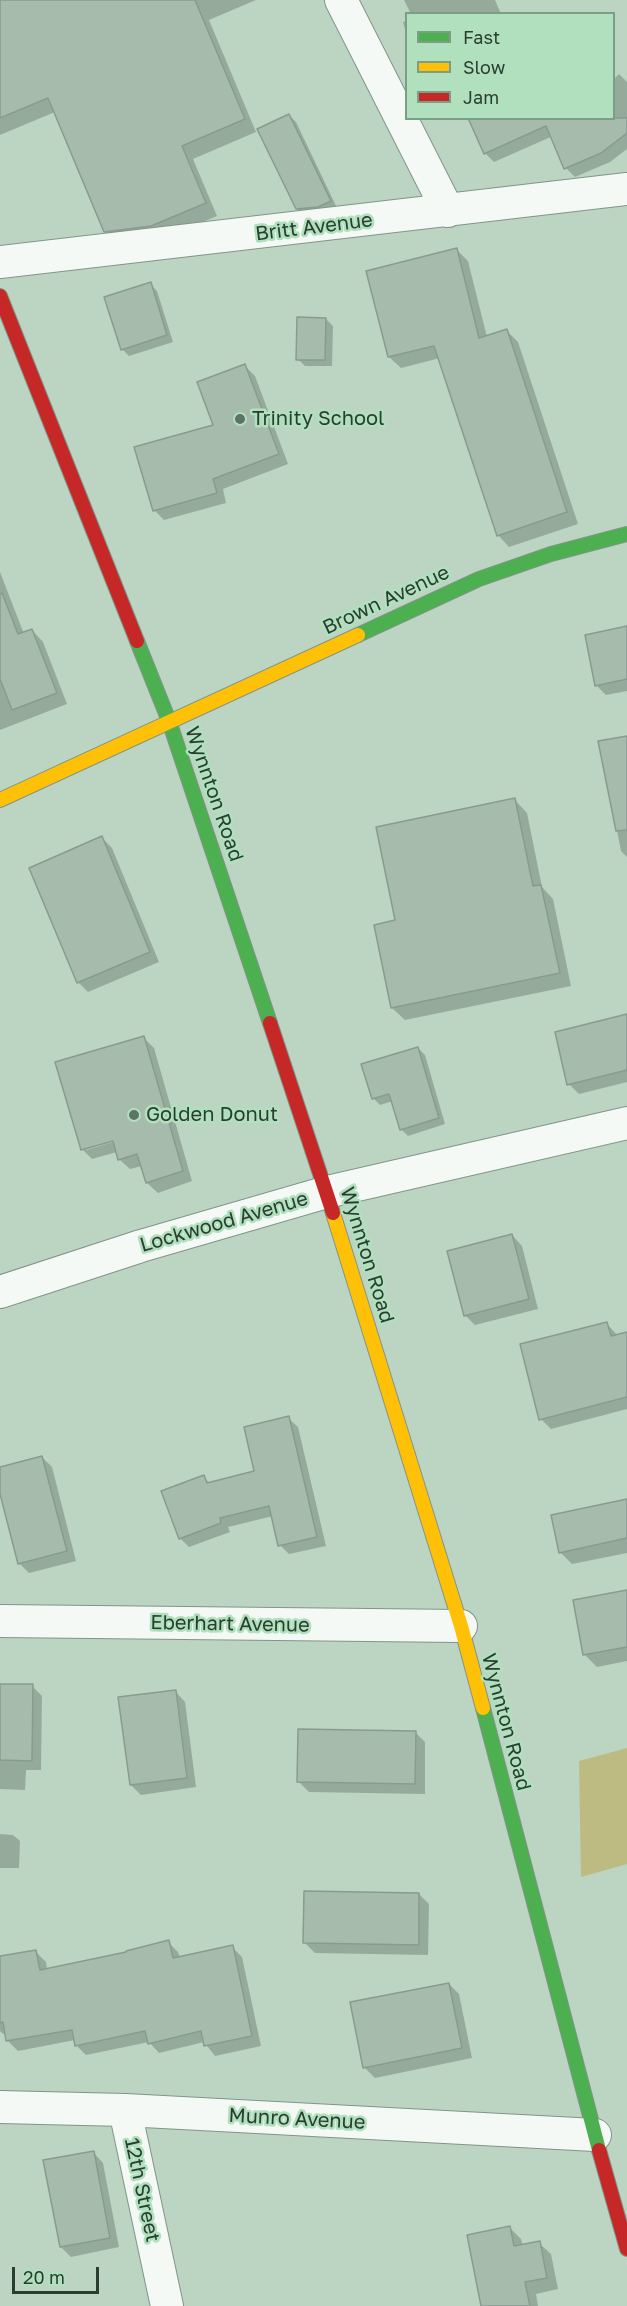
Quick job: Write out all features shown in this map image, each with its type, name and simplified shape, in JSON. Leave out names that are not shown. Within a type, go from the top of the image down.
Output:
[{"type":"main road","name":"Wynnton Road","points":[[0,296],[169,722],[327,1192],[461,1626],[627,2249]]},
{"type":"main road","name":"Brown Avenue","points":[[0,800],[479,579],[550,554],[627,534]]},
{"type":"street","points":[[341,0],[448,211]]},
{"type":"street","name":"Britt Avenue","points":[[0,262],[627,189]]},
{"type":"street","name":"Lockwood Avenue","points":[[0,1292],[141,1246],[327,1192],[627,1123]]},
{"type":"street","name":"Eberhart Avenue","points":[[0,1622],[461,1626]]},
{"type":"street","name":"Munro Avenue","points":[[0,2107],[125,2110],[595,2135]]},
{"type":"street","name":"12th Street","points":[[125,2110],[167,2306]]},
{"type":"shaded area","points":[[627,1748],[627,1864],[581,1877],[579,1761]]},
{"type":"building","points":[[0,0],[195,0],[245,119],[182,146],[206,203],[151,226],[104,232],[48,98],[0,118]]},
{"type":"building","points":[[289,114],[331,201],[318,207],[296,209],[257,129]]},
{"type":"building","points":[[615,118],[627,118],[627,133],[601,153],[564,169],[546,126],[484,154],[469,120],[615,120]]},
{"type":"building","points":[[457,248],[479,338],[507,329],[567,512],[497,536],[434,346],[388,357],[366,271]]},
{"type":"building","points":[[151,282],[167,335],[121,350],[104,297]]},
{"type":"building","points":[[297,317],[326,318],[325,360],[296,360]]},
{"type":"building","points":[[245,364],[279,454],[213,479],[217,493],[153,511],[134,447],[213,425],[197,382]]},
{"type":"building","points":[[2,593],[18,634],[32,629],[57,693],[12,710],[0,679],[0,594]]},
{"type":"building","points":[[627,626],[627,679],[595,686],[585,635]]},
{"type":"building","points":[[627,736],[627,830],[616,831],[598,741]]},
{"type":"building","points":[[515,798],[533,886],[541,885],[560,973],[391,1008],[374,925],[395,920],[376,827]]},
{"type":"building","points":[[102,836],[150,952],[77,983],[29,868]]},
{"type":"building","points":[[627,1014],[627,1070],[567,1085],[555,1032]]},
{"type":"building","points":[[144,1036],[183,1171],[146,1183],[137,1154],[118,1160],[113,1141],[81,1150],[55,1062]]},
{"type":"building","points":[[418,1047],[439,1118],[400,1130],[389,1094],[372,1099],[361,1064]]},
{"type":"building","points":[[512,1234],[529,1299],[464,1316],[447,1251]]},
{"type":"building","points":[[607,1322],[611,1336],[627,1332],[627,1397],[539,1420],[520,1344]]},
{"type":"building","points":[[289,1416],[317,1537],[278,1546],[269,1506],[220,1518],[221,1523],[179,1539],[161,1491],[204,1475],[207,1483],[254,1471],[244,1427]]},
{"type":"building","points":[[42,1456],[67,1551],[18,1564],[0,1494],[0,1467]]},
{"type":"building","points":[[627,1499],[627,1538],[559,1553],[551,1515]]},
{"type":"building","points":[[627,1590],[627,1647],[583,1655],[573,1600]]},
{"type":"building","points":[[0,1684],[33,1684],[32,1761],[0,1760]]},
{"type":"building","points":[[176,1690],[187,1778],[130,1785],[118,1697]]},
{"type":"building","points":[[298,1729],[416,1731],[415,1784],[297,1782]]},
{"type":"building","points":[[304,1891],[419,1893],[419,1945],[303,1943]]},
{"type":"building","points":[[169,1940],[173,1958],[233,1945],[252,2036],[204,2046],[201,2031],[148,2044],[145,2031],[75,2046],[72,2030],[6,2041],[3,2022],[0,2023],[0,1956],[36,1950],[40,1970],[126,1952]]},
{"type":"building","points":[[449,1983],[462,2048],[363,2068],[350,2002]]},
{"type":"building","points":[[94,2151],[110,2238],[60,2247],[43,2160]]},
{"type":"building","points":[[510,2226],[514,2246],[540,2241],[547,2278],[525,2282],[530,2306],[481,2306],[467,2235]]},
{"type":"traffic: fast","points":[[358,635],[479,579],[551,554],[627,534]]},
{"type":"traffic: fast","points":[[137,641],[169,721],[270,1023]]},
{"type":"traffic: fast","points":[[483,1708],[599,2150]]},
{"type":"traffic: slow","points":[[0,800],[358,635]]},
{"type":"traffic: slow","points":[[333,1213],[461,1626],[483,1708]]},
{"type":"traffic: jam","points":[[0,296],[137,641]]},
{"type":"traffic: jam","points":[[270,1023],[333,1213]]},
{"type":"traffic: jam","points":[[599,2150],[627,2249]]},
{"type":"place","name":"Trinity School","points":[[240,419]]},
{"type":"place","name":"Golden Donut","points":[[134,1115]]}]
